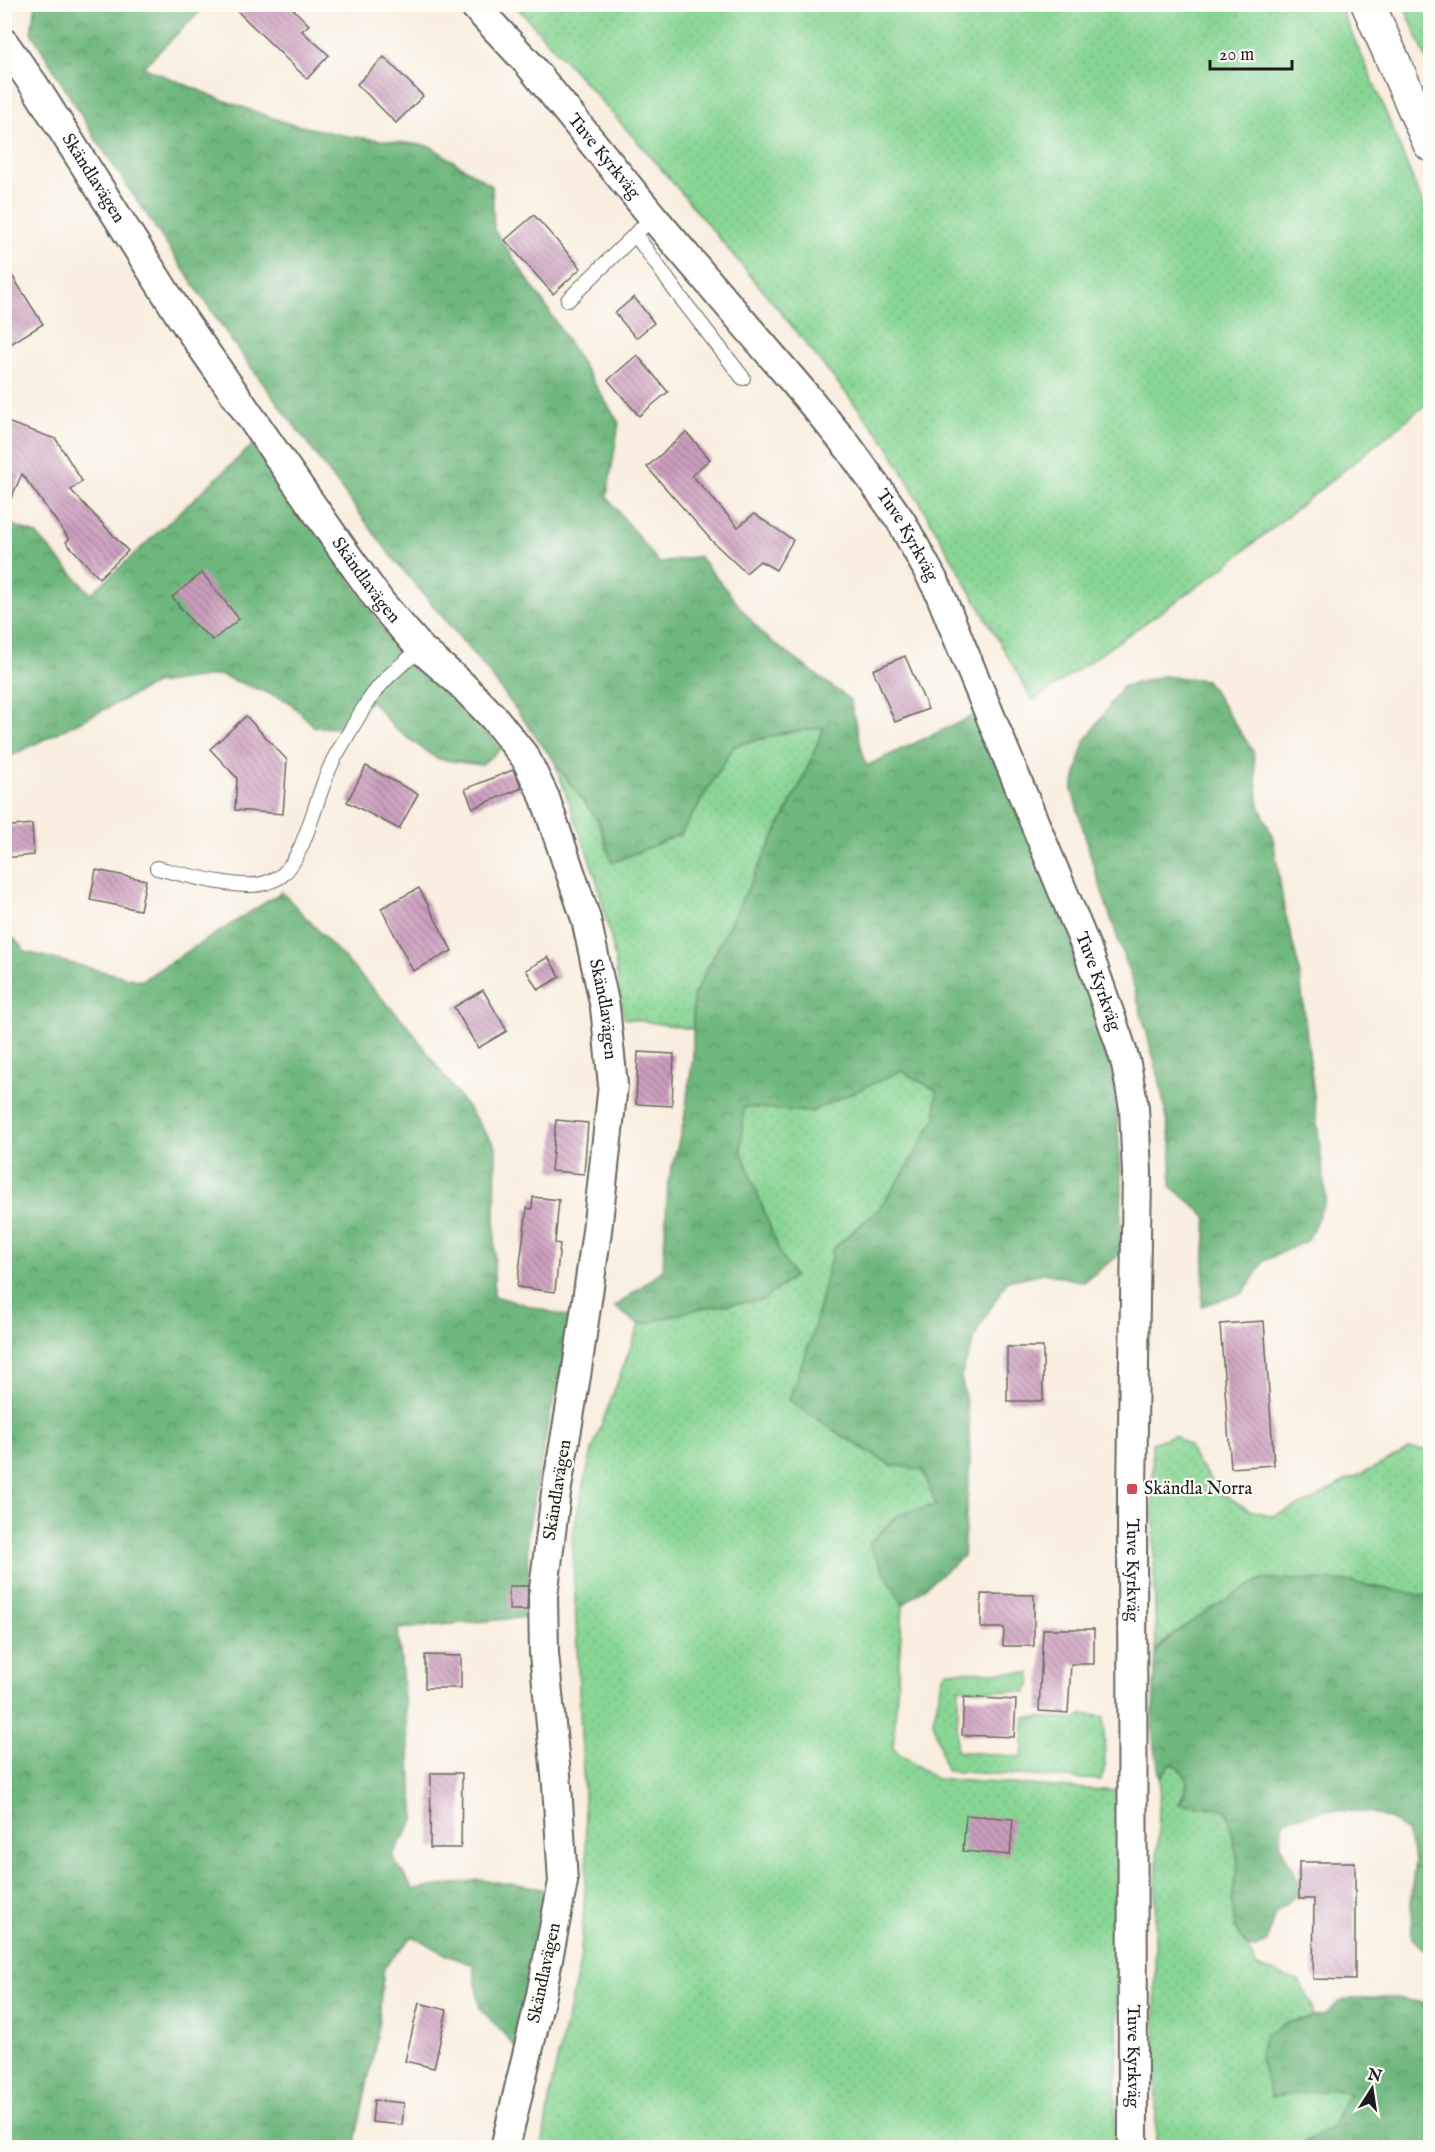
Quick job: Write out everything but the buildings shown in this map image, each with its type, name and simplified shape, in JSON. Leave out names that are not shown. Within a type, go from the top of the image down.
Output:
[{"type":"main road","points":[[1368,4],[1431,144]]},
{"type":"street","name":"Tuve Kyrkväg","points":[[473,4],[527,62],[644,226],[748,327],[849,448],[913,540],[942,600],[1084,942],[1126,1064],[1134,1108],[1137,1173],[1132,1490],[1133,2148]]},
{"type":"street","name":"Skändlavägen","points":[[4,43],[34,85],[181,317],[243,410],[374,594],[421,649],[494,718],[525,757],[545,798],[586,919],[605,1007],[613,1085],[597,1231],[576,1377],[556,1493],[543,1596],[544,1654],[557,1785],[563,1882],[540,2001],[505,2148]]},
{"type":"lane","points":[[568,300],[644,226],[742,378]]},
{"type":"lane","points":[[157,868],[197,878],[239,884],[263,884],[281,876],[292,863],[305,835],[319,794],[340,748],[375,693],[389,676],[421,649]]},
{"type":"green space","points":[[36,5],[207,5],[143,67],[220,99],[287,123],[347,136],[430,146],[492,186],[494,230],[545,305],[619,423],[607,497],[659,563],[699,556],[763,635],[850,700],[866,766],[977,714],[1094,993],[1115,1085],[1122,1186],[1120,1254],[1084,1282],[1044,1273],[1007,1281],[978,1329],[961,1376],[969,1420],[970,1461],[963,1556],[903,1605],[869,1544],[898,1515],[936,1505],[923,1470],[891,1465],[839,1434],[789,1400],[812,1336],[833,1249],[879,1209],[905,1171],[936,1117],[936,1090],[901,1071],[810,1112],[744,1107],[741,1150],[780,1254],[794,1276],[763,1300],[701,1308],[639,1325],[615,1307],[663,1270],[668,1182],[684,1121],[693,1056],[693,997],[802,781],[824,728],[788,732],[734,746],[681,834],[612,863],[599,822],[486,669],[388,552],[233,343],[95,138],[31,32]]},
{"type":"green space","points":[[515,5],[1339,5],[1376,88],[1430,222],[1430,401],[1214,575],[1033,701],[886,443],[653,159]]},
{"type":"green space","points":[[1404,5],[1430,5],[1430,68]]},
{"type":"green space","points":[[258,440],[398,652],[458,698],[501,749],[481,765],[437,759],[394,728],[371,700],[348,728],[315,727],[288,701],[220,675],[155,684],[5,759],[5,522],[36,534],[91,594]]},
{"type":"green space","points":[[1163,676],[1206,680],[1253,751],[1259,805],[1273,838],[1284,908],[1299,968],[1326,1199],[1308,1240],[1264,1261],[1243,1293],[1202,1306],[1207,1217],[1171,1186],[1171,1143],[1159,1078],[1134,987],[1096,874],[1072,790],[1084,743],[1122,687]]},
{"type":"green space","points":[[824,727],[802,781],[693,997],[693,1029],[624,1018],[612,943],[597,881],[555,763],[599,822],[612,863],[681,834],[734,746],[788,732]]},
{"type":"green space","points":[[282,892],[408,1026],[496,1147],[494,1296],[576,1319],[549,1418],[527,1538],[530,1617],[398,1629],[415,1818],[392,1856],[414,1890],[479,1880],[529,1886],[552,1892],[522,2054],[480,2008],[473,1965],[447,1955],[413,1936],[384,1967],[377,2037],[354,2147],[5,2147],[4,928],[26,952],[141,981]]},
{"type":"green space","points":[[901,1071],[936,1090],[937,1117],[879,1209],[833,1249],[812,1336],[789,1400],[839,1434],[891,1465],[922,1469],[937,1505],[898,1515],[869,1544],[903,1605],[893,1749],[936,1779],[1118,1791],[1117,2063],[1114,2147],[542,2148],[552,2083],[580,1963],[587,1862],[572,1535],[592,1450],[639,1325],[701,1308],[763,1300],[793,1277],[780,1254],[741,1150],[743,1107],[810,1112]]},
{"type":"green space","points":[[1174,1435],[1189,1446],[1197,1463],[1223,1494],[1249,1510],[1273,1516],[1314,1500],[1341,1483],[1409,1449],[1430,1450],[1430,1597],[1344,1581],[1262,1579],[1179,1630],[1163,1642],[1156,1652],[1152,1443]]},
{"type":"green space","points":[[1262,1579],[1344,1581],[1430,1597],[1430,1951],[1422,1948],[1412,1938],[1411,1896],[1415,1860],[1406,1832],[1396,1822],[1370,1812],[1327,1810],[1283,1820],[1280,1844],[1298,1882],[1297,1895],[1275,1914],[1267,1942],[1255,1948],[1247,1946],[1235,1928],[1232,1901],[1238,1862],[1228,1812],[1221,1808],[1179,1804],[1185,1792],[1187,1780],[1175,1766],[1170,1764],[1160,1779],[1152,1729],[1156,1652],[1190,1622]]},
{"type":"green space","points":[[947,1671],[1031,1673],[1030,1686],[1027,1686],[1026,1692],[959,1688],[956,1751],[1022,1757],[1025,1717],[1076,1719],[1084,1714],[1104,1717],[1105,1767],[1101,1780],[946,1771],[933,1721],[943,1676]]},
{"type":"green space","points":[[1170,1764],[1185,1776],[1187,1784],[1179,1804],[1221,1808],[1228,1811],[1238,1862],[1232,1901],[1235,1928],[1257,1967],[1299,1981],[1312,2004],[1313,2017],[1286,2023],[1271,2096],[1336,2089],[1352,2094],[1343,2103],[1333,2127],[1305,2141],[1303,2147],[1156,2148],[1155,1921],[1160,1779]]},
{"type":"green space","points":[[1352,1998],[1395,1998],[1430,2004],[1430,2147],[1303,2147],[1305,2142],[1333,2127],[1343,2103],[1351,2094],[1336,2089],[1271,2097],[1259,2055],[1265,2035],[1286,2023],[1324,2015],[1339,2002]]},
{"type":"place","name":"Skändla Norra","points":[[1132,1489]]}]
